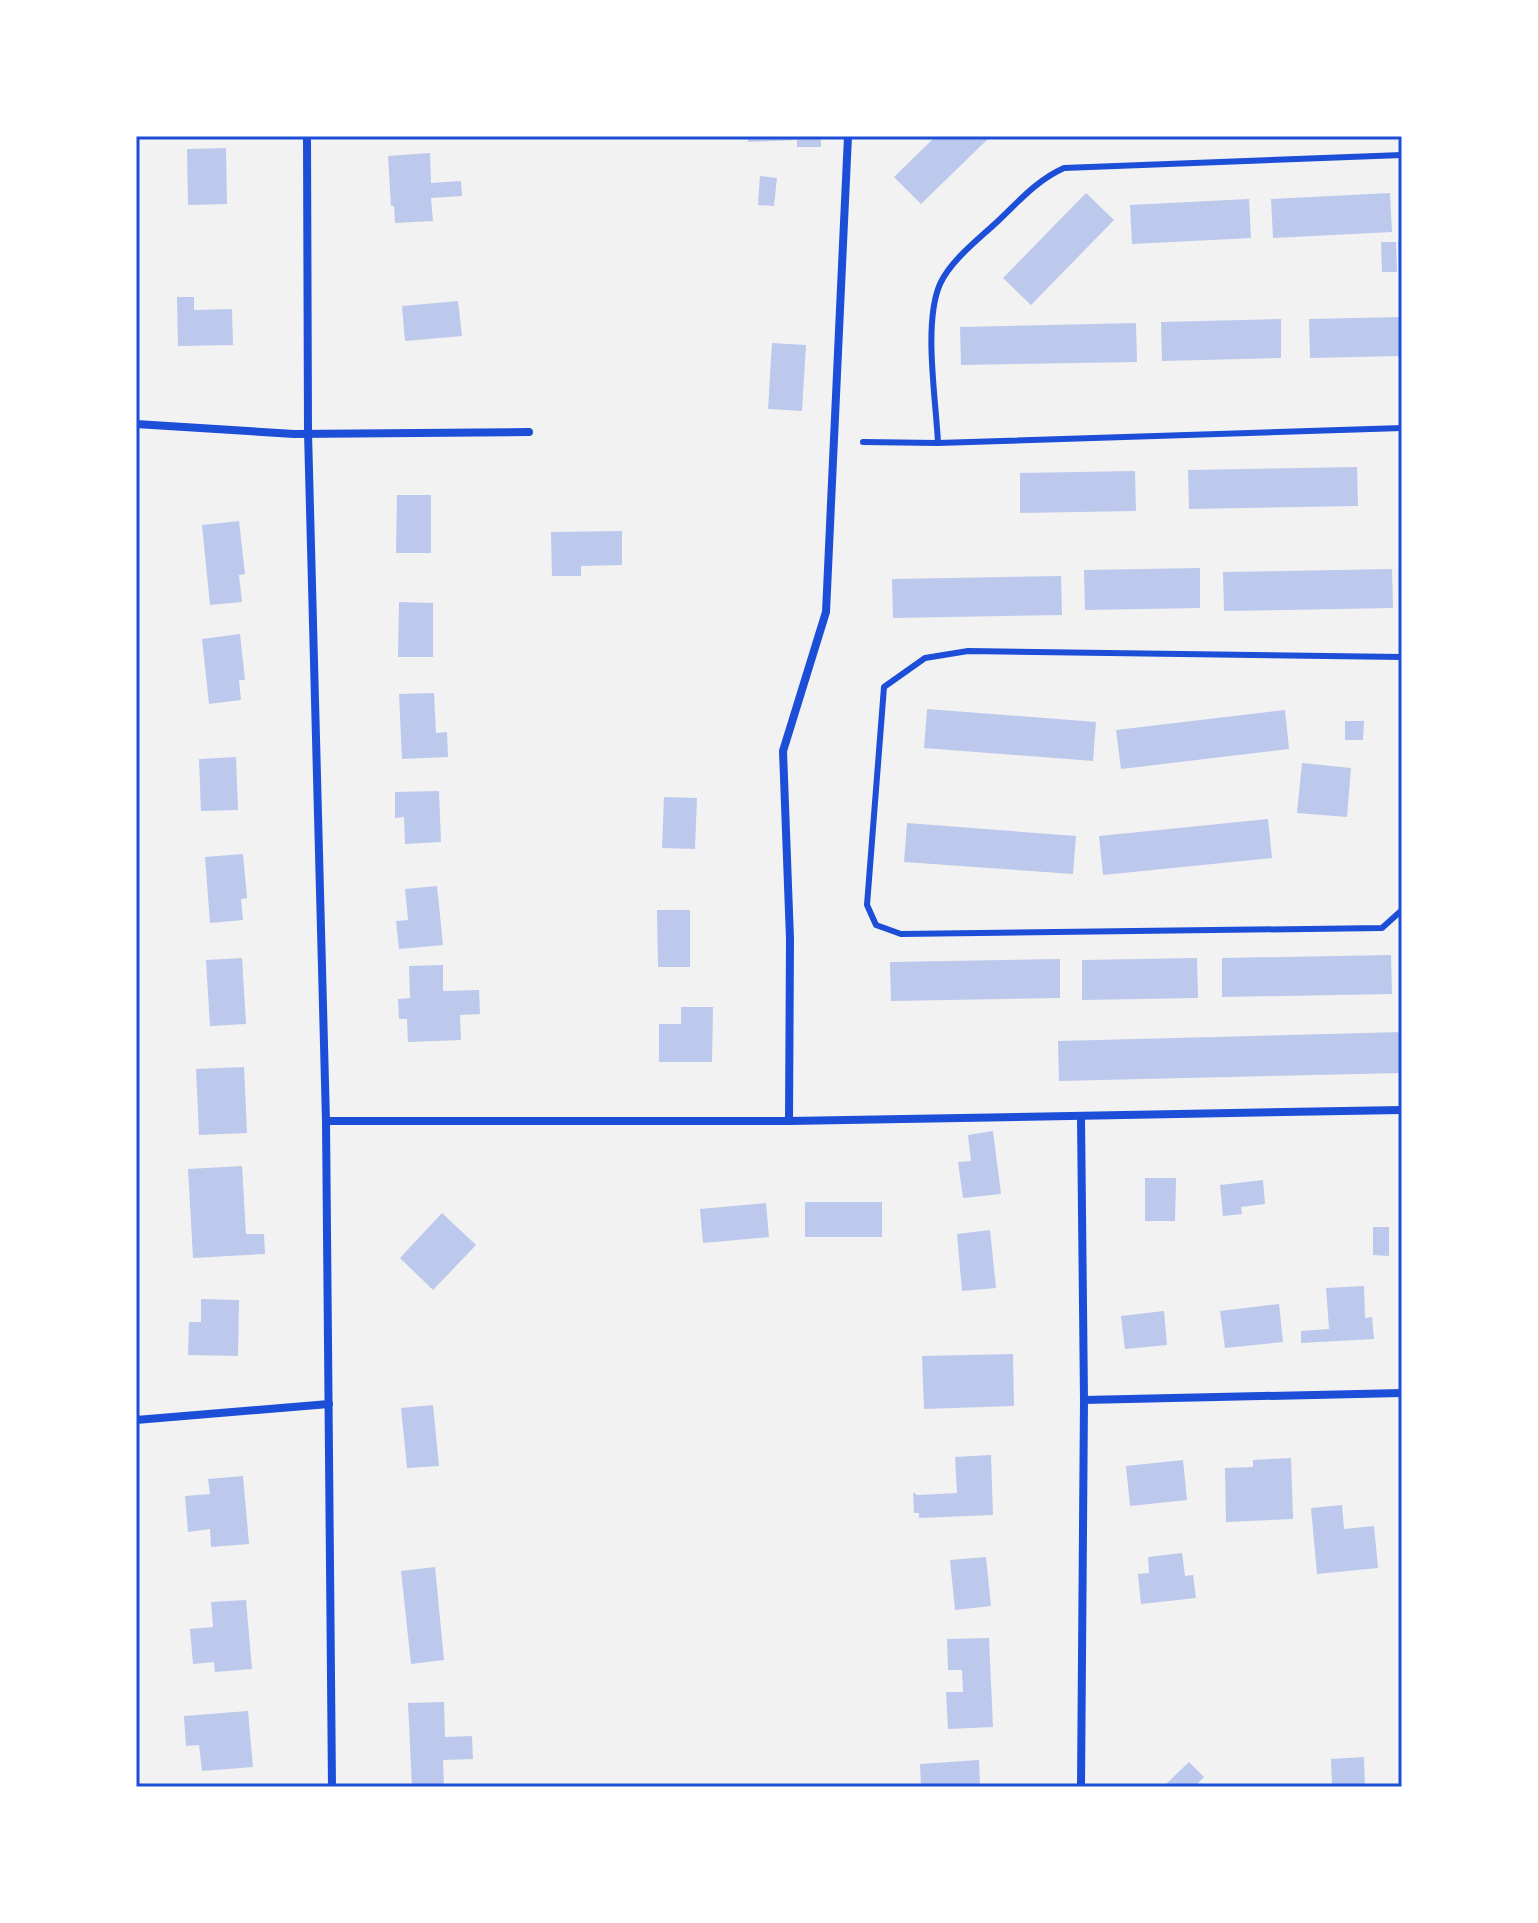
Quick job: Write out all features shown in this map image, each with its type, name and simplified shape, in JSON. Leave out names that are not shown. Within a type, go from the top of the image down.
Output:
[{"type":"street","points":[[307,136],[308,432],[326,1121],[332,1787]]},
{"type":"street","points":[[789,1121],[790,939],[783,751],[826,612],[848,136]]},
{"type":"street","points":[[136,424],[294,434],[529,432]]},
{"type":"street","points":[[326,1121],[789,1121],[1402,1110]]},
{"type":"street","points":[[1081,1117],[1084,1400],[1081,1787]]},
{"type":"street","points":[[1084,1400],[1402,1393]]},
{"type":"street","points":[[136,1420],[329,1404]]},
{"type":"lane","points":[[938,443],[932,351],[933,307],[941,282],[965,252],[1043,177],[1064,168],[1402,155]]},
{"type":"lane","points":[[863,442],[938,443],[1402,428]]},
{"type":"lane","points":[[1402,657],[968,651],[925,658],[884,687],[867,905],[876,925],[901,934],[1382,928],[1402,910]]},
{"type":"building","points":[[748,136],[821,136],[821,147],[797,147],[797,140],[748,142]]},
{"type":"building","points":[[936,136],[991,136],[921,204],[894,177]]},
{"type":"building","points":[[226,148],[227,204],[188,205],[187,149]]},
{"type":"building","points":[[430,153],[431,183],[461,181],[462,196],[431,198],[433,221],[395,223],[388,156]]},
{"type":"building","points":[[760,176],[777,178],[774,206],[758,205]]},
{"type":"building","points":[[1086,193],[1114,220],[1031,305],[1003,278]]},
{"type":"building","points":[[1390,193],[1392,232],[1273,238],[1271,199]]},
{"type":"building","points":[[1249,199],[1251,238],[1132,244],[1130,205]]},
{"type":"building","points":[[1381,242],[1396,242],[1397,272],[1382,272]]},
{"type":"building","points":[[1398,242],[1402,242],[1402,272],[1399,272]]},
{"type":"building","points":[[177,297],[194,297],[194,310],[232,309],[233,345],[178,346]]},
{"type":"building","points":[[458,301],[462,336],[405,341],[402,306]]},
{"type":"building","points":[[1402,317],[1402,356],[1310,358],[1309,319]]},
{"type":"building","points":[[1281,319],[1281,358],[1162,361],[1161,322]]},
{"type":"building","points":[[1136,323],[1137,362],[961,365],[960,327]]},
{"type":"building","points":[[772,343],[806,345],[802,411],[768,409]]},
{"type":"building","points":[[1357,467],[1358,506],[1189,509],[1188,470]]},
{"type":"building","points":[[1135,471],[1136,511],[1020,513],[1020,473]]},
{"type":"building","points":[[397,495],[431,495],[431,553],[396,553]]},
{"type":"building","points":[[239,521],[245,574],[239,575],[242,602],[210,605],[202,525]]},
{"type":"building","points":[[622,531],[622,565],[581,566],[581,576],[552,576],[551,532]]},
{"type":"building","points":[[1200,568],[1200,608],[1085,610],[1084,570]]},
{"type":"building","points":[[1392,569],[1393,608],[1224,611],[1223,572]]},
{"type":"building","points":[[1061,576],[1062,615],[893,618],[892,579]]},
{"type":"building","points":[[399,602],[433,603],[433,657],[398,657]]},
{"type":"building","points":[[240,634],[245,680],[239,680],[241,700],[209,704],[202,639]]},
{"type":"building","points":[[434,693],[436,733],[447,732],[448,757],[402,759],[399,694]]},
{"type":"building","points":[[927,709],[1096,722],[1093,761],[924,748]]},
{"type":"building","points":[[1285,710],[1289,749],[1121,769],[1116,730]]},
{"type":"building","points":[[1345,721],[1364,721],[1363,740],[1345,740]]},
{"type":"building","points":[[236,757],[238,810],[201,811],[199,759]]},
{"type":"building","points":[[1302,763],[1351,768],[1347,817],[1297,813]]},
{"type":"building","points":[[439,791],[441,842],[405,844],[404,817],[395,818],[395,792]]},
{"type":"building","points":[[664,797],[697,798],[695,849],[662,848]]},
{"type":"building","points":[[1268,819],[1272,858],[1103,875],[1099,836]]},
{"type":"building","points":[[907,823],[1076,836],[1073,874],[904,862]]},
{"type":"building","points":[[243,854],[247,898],[241,899],[243,920],[210,923],[205,857]]},
{"type":"building","points":[[437,886],[443,945],[399,949],[396,921],[408,920],[405,889]]},
{"type":"building","points":[[657,910],[690,910],[690,967],[658,967]]},
{"type":"building","points":[[1391,955],[1392,994],[1222,997],[1222,958]]},
{"type":"building","points":[[242,958],[246,1024],[210,1026],[206,960]]},
{"type":"building","points":[[1197,958],[1198,998],[1082,1000],[1082,960]]},
{"type":"building","points":[[1060,959],[1060,998],[891,1001],[890,962]]},
{"type":"building","points":[[443,965],[443,991],[479,990],[480,1014],[460,1015],[461,1040],[408,1042],[407,1019],[399,1019],[398,999],[410,998],[409,966]]},
{"type":"building","points":[[681,1007],[713,1007],[712,1062],[659,1062],[659,1024],[681,1024]]},
{"type":"building","points":[[1402,1032],[1402,1073],[1059,1081],[1058,1041]]},
{"type":"building","points":[[244,1067],[247,1133],[199,1135],[196,1069]]},
{"type":"building","points":[[993,1131],[1001,1194],[963,1198],[958,1162],[971,1161],[968,1135]]},
{"type":"building","points":[[242,1166],[246,1234],[264,1234],[265,1254],[193,1258],[188,1169]]},
{"type":"building","points":[[1145,1178],[1176,1178],[1175,1221],[1145,1221]]},
{"type":"building","points":[[1263,1180],[1265,1204],[1241,1207],[1242,1214],[1223,1216],[1220,1185]]},
{"type":"building","points":[[805,1202],[882,1202],[882,1237],[805,1237]]},
{"type":"building","points":[[766,1203],[769,1237],[703,1243],[700,1209]]},
{"type":"building","points":[[442,1213],[476,1245],[433,1290],[400,1258]]},
{"type":"building","points":[[1373,1227],[1389,1227],[1389,1256],[1373,1255]]},
{"type":"building","points":[[990,1230],[996,1288],[962,1291],[957,1234]]},
{"type":"building","points":[[1364,1286],[1365,1318],[1372,1317],[1374,1339],[1301,1343],[1301,1331],[1329,1329],[1326,1288]]},
{"type":"building","points":[[201,1299],[239,1300],[238,1356],[188,1355],[189,1322],[201,1322]]},
{"type":"building","points":[[1279,1304],[1283,1342],[1225,1348],[1220,1311]]},
{"type":"building","points":[[1164,1311],[1167,1345],[1125,1349],[1121,1316]]},
{"type":"building","points":[[1013,1354],[1014,1406],[924,1409],[922,1356]]},
{"type":"building","points":[[433,1405],[439,1466],[407,1468],[401,1408]]},
{"type":"building","points":[[991,1455],[993,1515],[919,1518],[919,1513],[914,1513],[913,1492],[917,1495],[957,1493],[955,1457]]},
{"type":"building","points":[[1291,1458],[1293,1519],[1226,1522],[1225,1468],[1253,1467],[1253,1460]]},
{"type":"building","points":[[1183,1460],[1187,1500],[1130,1506],[1126,1466]]},
{"type":"building","points":[[243,1476],[249,1544],[211,1547],[210,1529],[188,1532],[185,1496],[210,1494],[208,1479]]},
{"type":"building","points":[[1342,1505],[1344,1529],[1374,1526],[1378,1568],[1317,1574],[1311,1508]]},
{"type":"building","points":[[1182,1553],[1185,1576],[1193,1575],[1196,1598],[1141,1604],[1138,1574],[1149,1573],[1148,1557]]},
{"type":"building","points":[[986,1557],[991,1606],[955,1610],[950,1560]]},
{"type":"building","points":[[435,1567],[444,1660],[411,1664],[401,1571]]},
{"type":"building","points":[[246,1600],[252,1669],[215,1672],[214,1662],[193,1664],[190,1629],[213,1627],[211,1602]]},
{"type":"building","points":[[989,1638],[993,1727],[948,1729],[946,1692],[963,1692],[962,1670],[948,1670],[947,1639]]},
{"type":"building","points":[[444,1702],[445,1737],[472,1736],[473,1759],[443,1760],[444,1787],[412,1787],[408,1703]]},
{"type":"building","points":[[248,1711],[253,1767],[202,1771],[199,1745],[186,1746],[184,1716]]},
{"type":"building","points":[[1364,1757],[1365,1787],[1332,1787],[1331,1759]]},
{"type":"building","points":[[979,1760],[980,1787],[921,1787],[920,1764]]},
{"type":"building","points":[[1189,1762],[1204,1777],[1198,1783],[1202,1787],[1163,1787]]}]
